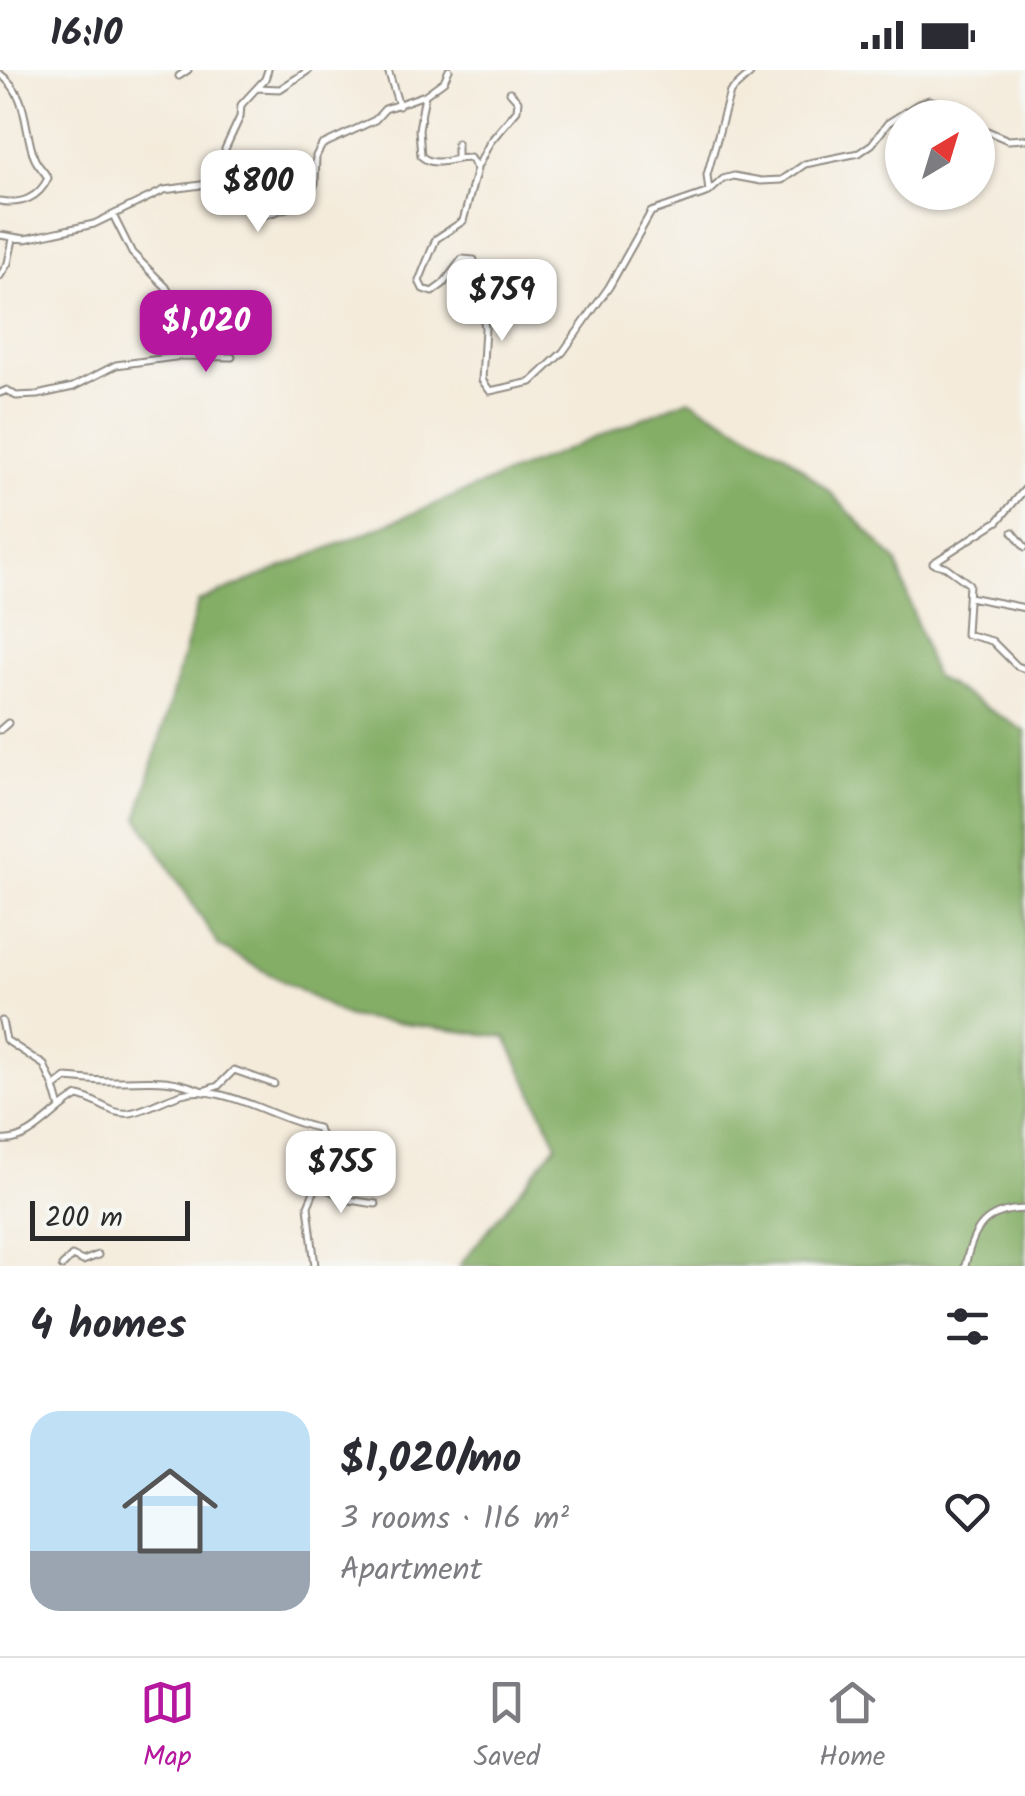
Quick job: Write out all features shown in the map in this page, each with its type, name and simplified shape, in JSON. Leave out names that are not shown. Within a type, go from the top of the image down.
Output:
[{"type":"street","points":[[179,76],[188,70]]},
{"type":"street","points":[[0,235],[24,239],[94,224],[164,190],[222,182],[227,178],[226,149],[241,105],[268,70]]},
{"type":"street","points":[[254,88],[280,88],[309,70]]},
{"type":"street","points":[[388,70],[399,106]]},
{"type":"street","points":[[222,182],[256,218],[302,204],[312,192],[316,156],[322,145],[375,120],[385,109],[424,95],[444,81],[449,70]]},
{"type":"street","points":[[708,192],[708,174],[730,92],[750,70]]},
{"type":"street","points":[[0,201],[25,201],[48,178],[35,158],[28,117],[4,74]]},
{"type":"street","points":[[510,92],[518,101],[517,110],[490,142],[477,169],[463,221],[436,239],[419,281],[423,289],[432,292],[462,258],[474,260],[486,328],[482,380],[490,390],[530,382],[571,343],[586,315],[609,287],[651,212],[708,192],[734,176],[782,180],[805,164],[859,153],[885,127]]},
{"type":"street","points":[[424,95],[418,130],[421,156],[441,163],[470,158],[477,169]]},
{"type":"street","points":[[995,134],[1008,140],[1025,139]]},
{"type":"street","points":[[457,142],[457,159]]},
{"type":"street","points":[[114,217],[132,254],[166,287],[176,304],[182,356]]},
{"type":"street","points":[[0,276],[8,263],[12,239]]},
{"type":"street","points":[[481,301],[491,298],[494,282]]},
{"type":"street","points":[[0,392],[7,390],[16,396],[73,387],[116,365],[182,356],[232,357]]},
{"type":"street","points":[[1025,489],[998,521],[933,563],[946,567],[969,584],[966,632],[992,641],[1025,669]]},
{"type":"street","points":[[1014,532],[1025,547]]},
{"type":"street","points":[[969,597],[1024,605]]},
{"type":"street","points":[[0,730],[8,723]]},
{"type":"street","points":[[2,1021],[6,1040],[44,1066],[60,1110]]},
{"type":"street","points":[[54,1087],[66,1078],[102,1082],[150,1078],[170,1079],[203,1092],[218,1086],[234,1070],[274,1084]]},
{"type":"street","points":[[0,1140],[11,1142],[40,1126],[78,1096],[90,1098],[112,1112],[126,1114],[192,1091],[246,1100],[321,1130],[321,1175],[308,1206],[315,1266]]},
{"type":"street","points":[[317,1184],[349,1200],[376,1204]]},
{"type":"street","points":[[965,1266],[971,1240],[984,1222],[1005,1212],[1025,1209]]},
{"type":"street","points":[[62,1266],[72,1256],[87,1261],[98,1255]]},
{"type":"green space","points":[[689,399],[786,454],[832,494],[896,561],[934,676],[1025,731],[1025,1266],[459,1266],[557,1144],[506,1037],[348,1017],[219,946],[138,817],[198,602]]}]
